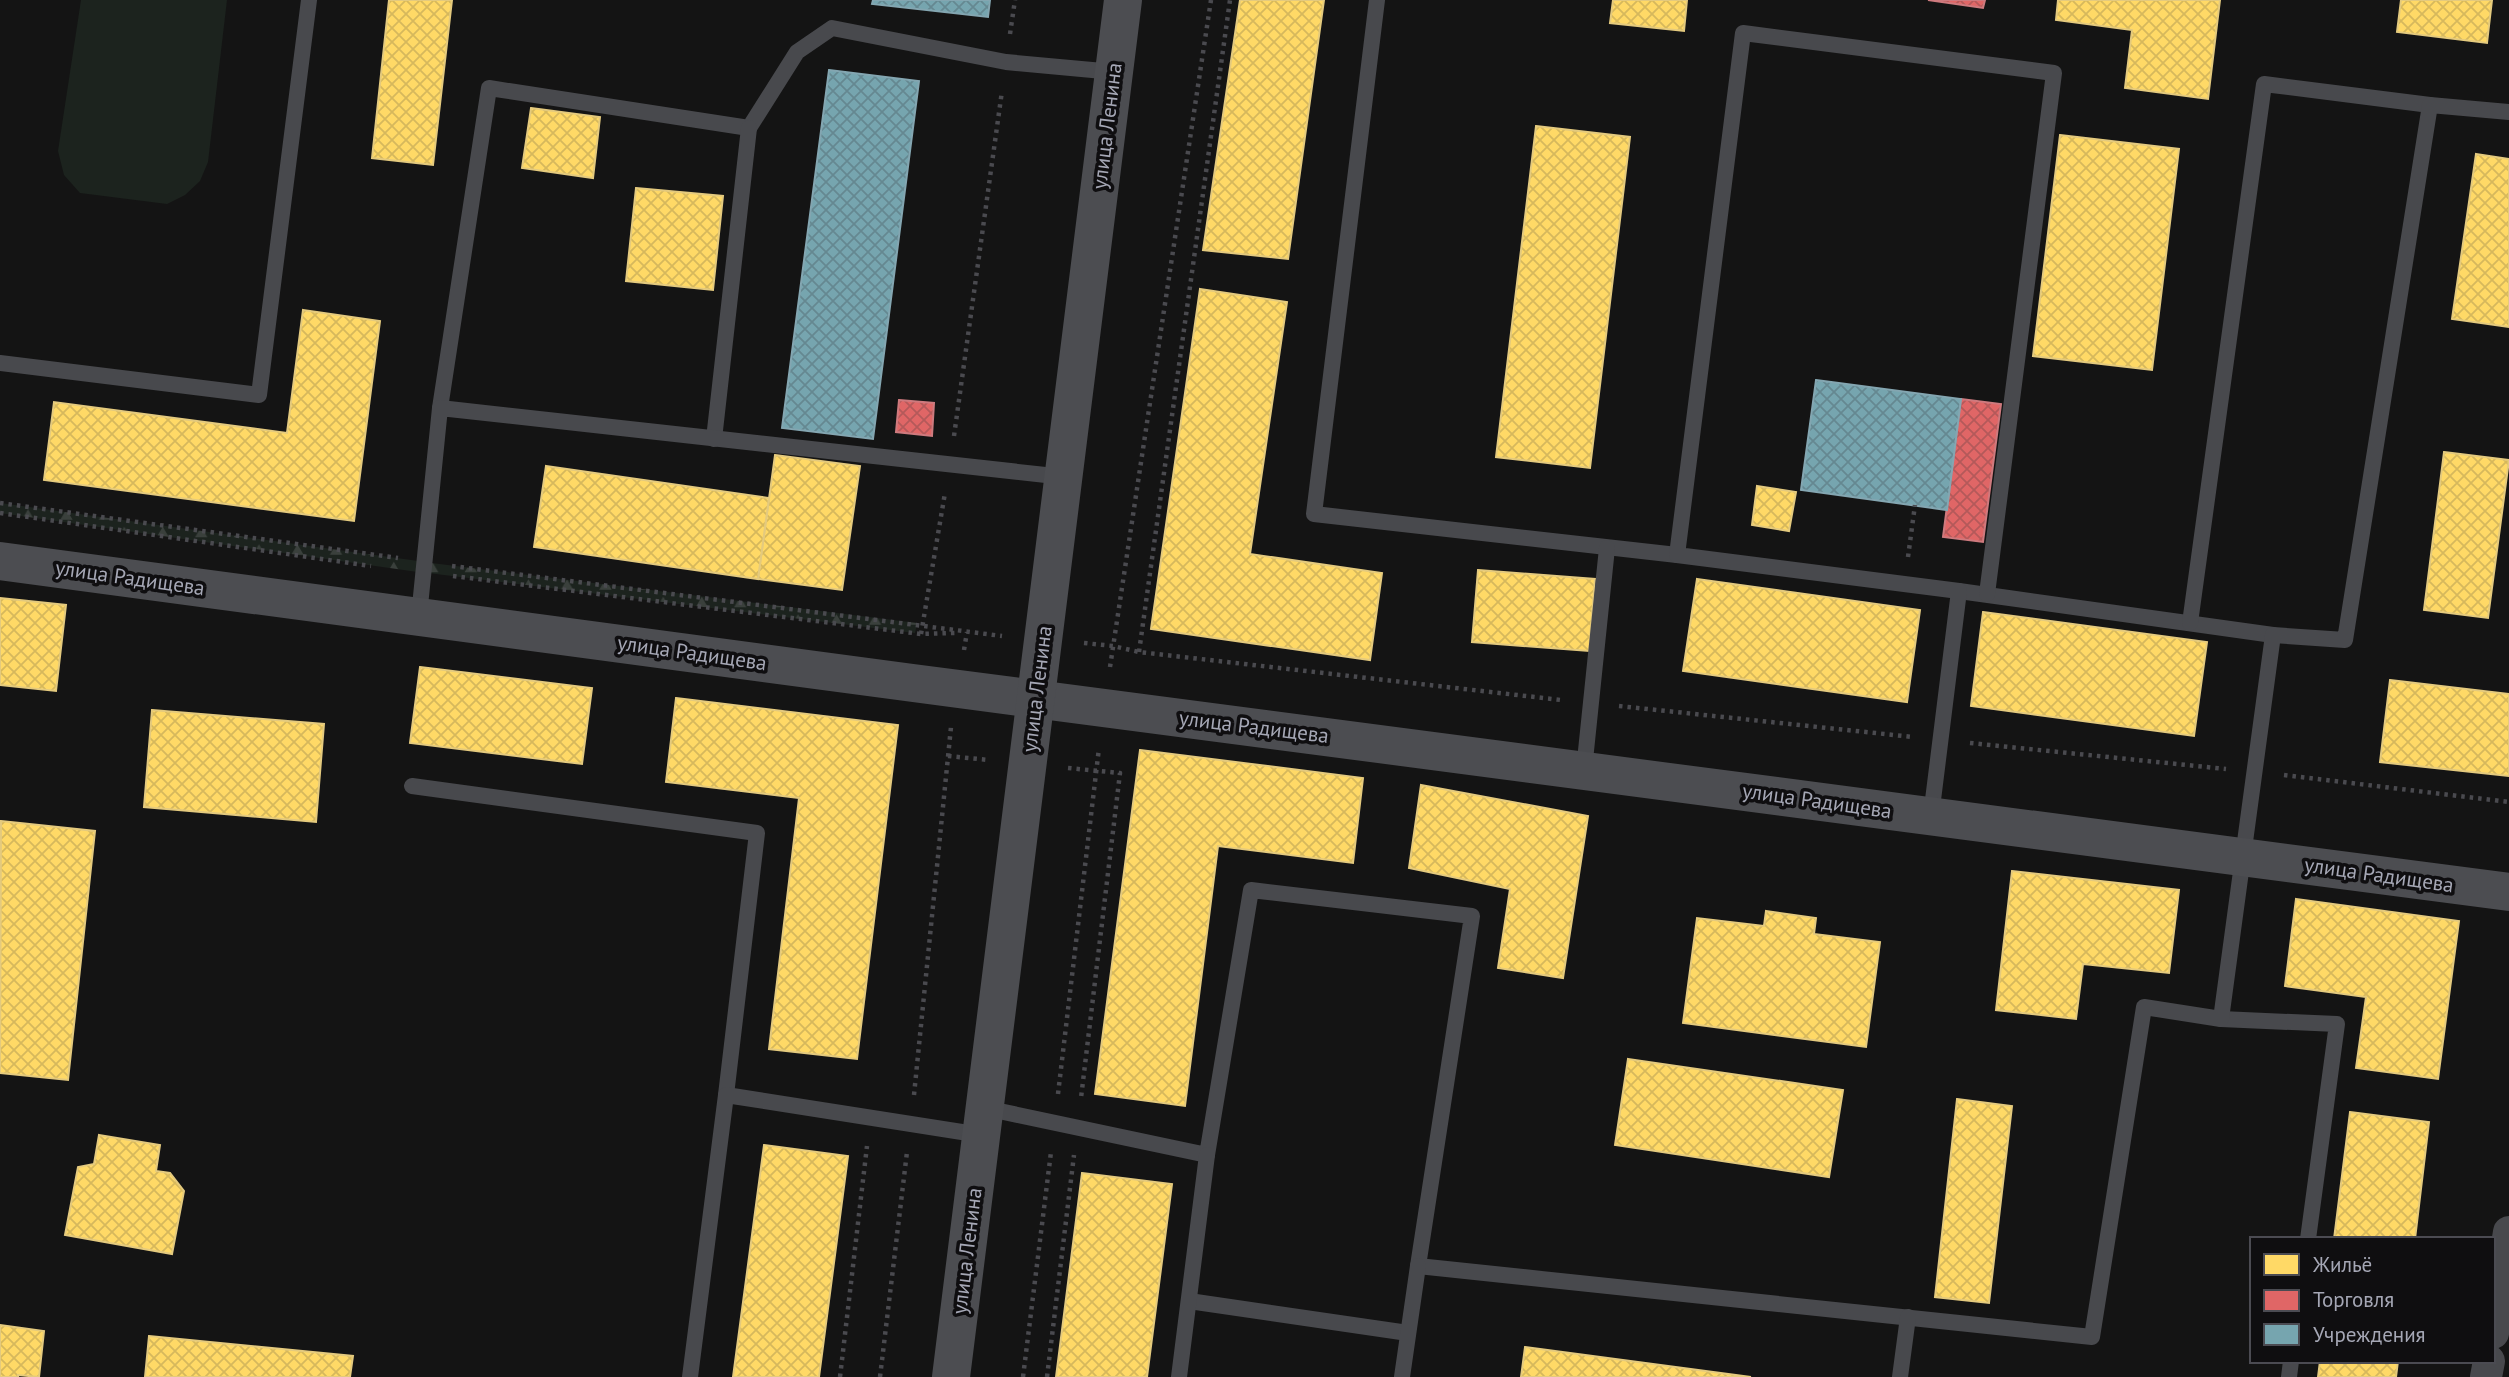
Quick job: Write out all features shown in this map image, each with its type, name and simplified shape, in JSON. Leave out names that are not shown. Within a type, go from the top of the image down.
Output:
[{"type":"street","name":"улица Ленина","points":[[951,1377],[1123,0]]},
{"type":"street","name":"улица Радищева","points":[[0,561],[2509,892]]},
{"type":"street","points":[[2495,1320],[2509,1232]]},
{"type":"lane","points":[[0,363],[259,395],[309,0]]},
{"type":"lane","points":[[1377,0],[1314,514],[1959,590],[2273,635],[2344,640],[2430,105]]},
{"type":"lane","points":[[714,439],[749,128],[797,52],[832,28],[1006,62],[1114,72]]},
{"type":"lane","points":[[1677,555],[1743,33],[2053,73],[1987,594]]},
{"type":"lane","points":[[2190,623],[2264,84],[2509,112]]},
{"type":"lane","points":[[419,617],[440,408],[489,88],[749,128]]},
{"type":"lane","points":[[440,408],[1063,477]]},
{"type":"lane","points":[[1584,770],[1606,548]]},
{"type":"lane","points":[[1931,816],[1959,590]]},
{"type":"lane","points":[[2221,1019],[2273,635]]},
{"type":"lane","points":[[412,786],[757,832],[690,1377]]},
{"type":"lane","points":[[1179,1377],[1207,1154],[1251,890],[1472,916],[1402,1377]]},
{"type":"lane","points":[[1418,1266],[2092,1337],[2144,1007],[2221,1019],[2337,1024],[2308,1237]]},
{"type":"lane","points":[[726,1095],[911,1124],[1055,1123],[1207,1154]]},
{"type":"lane","points":[[1189,1301],[1408,1333]]},
{"type":"lane","points":[[1900,1377],[1908,1317]]},
{"type":"path","points":[[921,634],[949,466],[1015,0]]},
{"type":"path","points":[[1211,0],[1113,646],[1139,652],[1591,703],[2253,772],[2509,802]]},
{"type":"path","points":[[1139,652],[1230,0]]},
{"type":"path","points":[[0,503],[424,568],[923,624],[967,632],[921,634],[0,513]]},
{"type":"path","points":[[1904,584],[1915,505]]},
{"type":"path","points":[[880,1377],[911,1124],[952,715]]},
{"type":"path","points":[[1023,1377],[1096,771],[1120,773],[1047,1377]]},
{"type":"path","points":[[840,1377],[870,1117]]},
{"type":"green space","points":[[81,0],[227,0],[208,162],[200,181],[185,195],[167,204],[80,193],[64,175],[58,151]]},
{"type":"green space","points":[[0,503],[418,561],[418,572],[0,513]]},
{"type":"green space","points":[[431,563],[917,623],[915,633],[428,573]]},
{"type":"building: Жильё","points":[[389,0],[452,0],[433,165],[372,158]]},
{"type":"building: Жильё","points":[[1240,0],[1324,0],[1288,259],[1203,250]]},
{"type":"building: Жильё","points":[[1613,0],[1687,0],[1684,31],[1610,23]]},
{"type":"building: Жильё","points":[[2058,0],[2220,0],[2208,99],[2125,88],[2132,30],[2056,20]]},
{"type":"building: Жильё","points":[[2401,0],[2492,0],[2487,43],[2397,32]]},
{"type":"building: Жильё","points":[[531,108],[600,117],[593,178],[522,168]]},
{"type":"building: Жильё","points":[[1536,126],[1630,137],[1590,468],[1496,457]]},
{"type":"building: Жильё","points":[[2060,135],[2179,149],[2152,370],[2033,356]]},
{"type":"building: Жильё","points":[[2476,154],[2509,159],[2509,327],[2452,319]]},
{"type":"building: Жильё","points":[[636,188],[723,196],[713,290],[626,281]]},
{"type":"building: Жильё","points":[[1200,289],[1287,302],[1250,554],[1382,573],[1370,660],[1151,629]]},
{"type":"building: Жильё","points":[[303,310],[380,321],[354,521],[44,480],[54,402],[287,433]]},
{"type":"building: Жильё","points":[[2444,452],[2509,460],[2488,618],[2424,610]]},
{"type":"building: Жильё","points":[[775,455],[860,466],[842,590],[758,579]]},
{"type":"building: Жильё","points":[[546,466],[769,498],[758,579],[534,547]]},
{"type":"building: Жильё","points":[[1757,486],[1796,492],[1789,531],[1752,525]]},
{"type":"building: Жильё","points":[[1478,570],[1595,579],[1589,651],[1472,642]]},
{"type":"building: Жильё","points":[[1697,579],[1920,610],[1907,702],[1683,671]]},
{"type":"building: Жильё","points":[[0,598],[66,605],[56,691],[0,685]]},
{"type":"building: Жильё","points":[[1983,612],[2207,642],[2194,736],[1971,706]]},
{"type":"building: Жильё","points":[[420,667],[592,688],[582,764],[410,743]]},
{"type":"building: Жильё","points":[[2390,680],[2509,694],[2509,776],[2380,762]]},
{"type":"building: Жильё","points":[[676,698],[898,725],[857,1059],[769,1049],[799,798],[666,782]]},
{"type":"building: Жильё","points":[[152,710],[324,724],[316,822],[144,807]]},
{"type":"building: Жильё","points":[[1140,750],[1363,778],[1353,863],[1218,846],[1185,1106],[1095,1094]]},
{"type":"building: Жильё","points":[[1421,785],[1588,816],[1563,978],[1498,968],[1510,889],[1409,868]]},
{"type":"building: Жильё","points":[[1,821],[95,831],[68,1080],[0,1073]]},
{"type":"building: Жильё","points":[[2012,871],[2179,890],[2169,973],[2083,964],[2076,1019],[1996,1010]]},
{"type":"building: Жильё","points":[[2296,899],[2459,921],[2438,1079],[2356,1068],[2366,997],[2285,986]]},
{"type":"building: Жильё","points":[[1766,911],[1816,918],[1814,934],[1880,942],[1866,1047],[1683,1023],[1697,918],[1764,926]]},
{"type":"building: Жильё","points":[[1628,1059],[1843,1090],[1829,1177],[1615,1145]]},
{"type":"building: Жильё","points":[[1957,1099],[2012,1106],[1989,1303],[1935,1297]]},
{"type":"building: Жильё","points":[[2350,1112],[2429,1122],[2415,1237],[2334,1237]]},
{"type":"building: Жильё","points":[[99,1135],[160,1145],[156,1171],[170,1173],[184,1191],[172,1254],[65,1235],[78,1167],[94,1164]]},
{"type":"building: Жильё","points":[[764,1145],[848,1156],[819,1377],[733,1377]]},
{"type":"building: Жильё","points":[[1082,1173],[1172,1184],[1147,1377],[1056,1377]]},
{"type":"building: Жильё","points":[[0,1325],[44,1331],[39,1377],[0,1377]]},
{"type":"building: Жильё","points":[[149,1336],[353,1356],[350,1377],[145,1377]]},
{"type":"building: Жильё","points":[[1525,1347],[1751,1377],[1521,1377]]},
{"type":"building: Жильё","points":[[2320,1363],[2398,1363],[2396,1377],[2318,1377]]},
{"type":"building: Торговля","points":[[1928,0],[1985,0],[1983,8]]},
{"type":"building: Торговля","points":[[1961,399],[2001,404],[1983,542],[1943,537]]},
{"type":"building: Торговля","points":[[899,400],[934,403],[932,436],[896,432]]},
{"type":"building: Учреждения","points":[[873,0],[990,0],[988,17],[872,4]]},
{"type":"building: Учреждения","points":[[829,70],[919,81],[873,439],[782,428]]},
{"type":"building: Учреждения","points":[[1816,380],[1961,399],[1947,510],[1801,490]]}]
